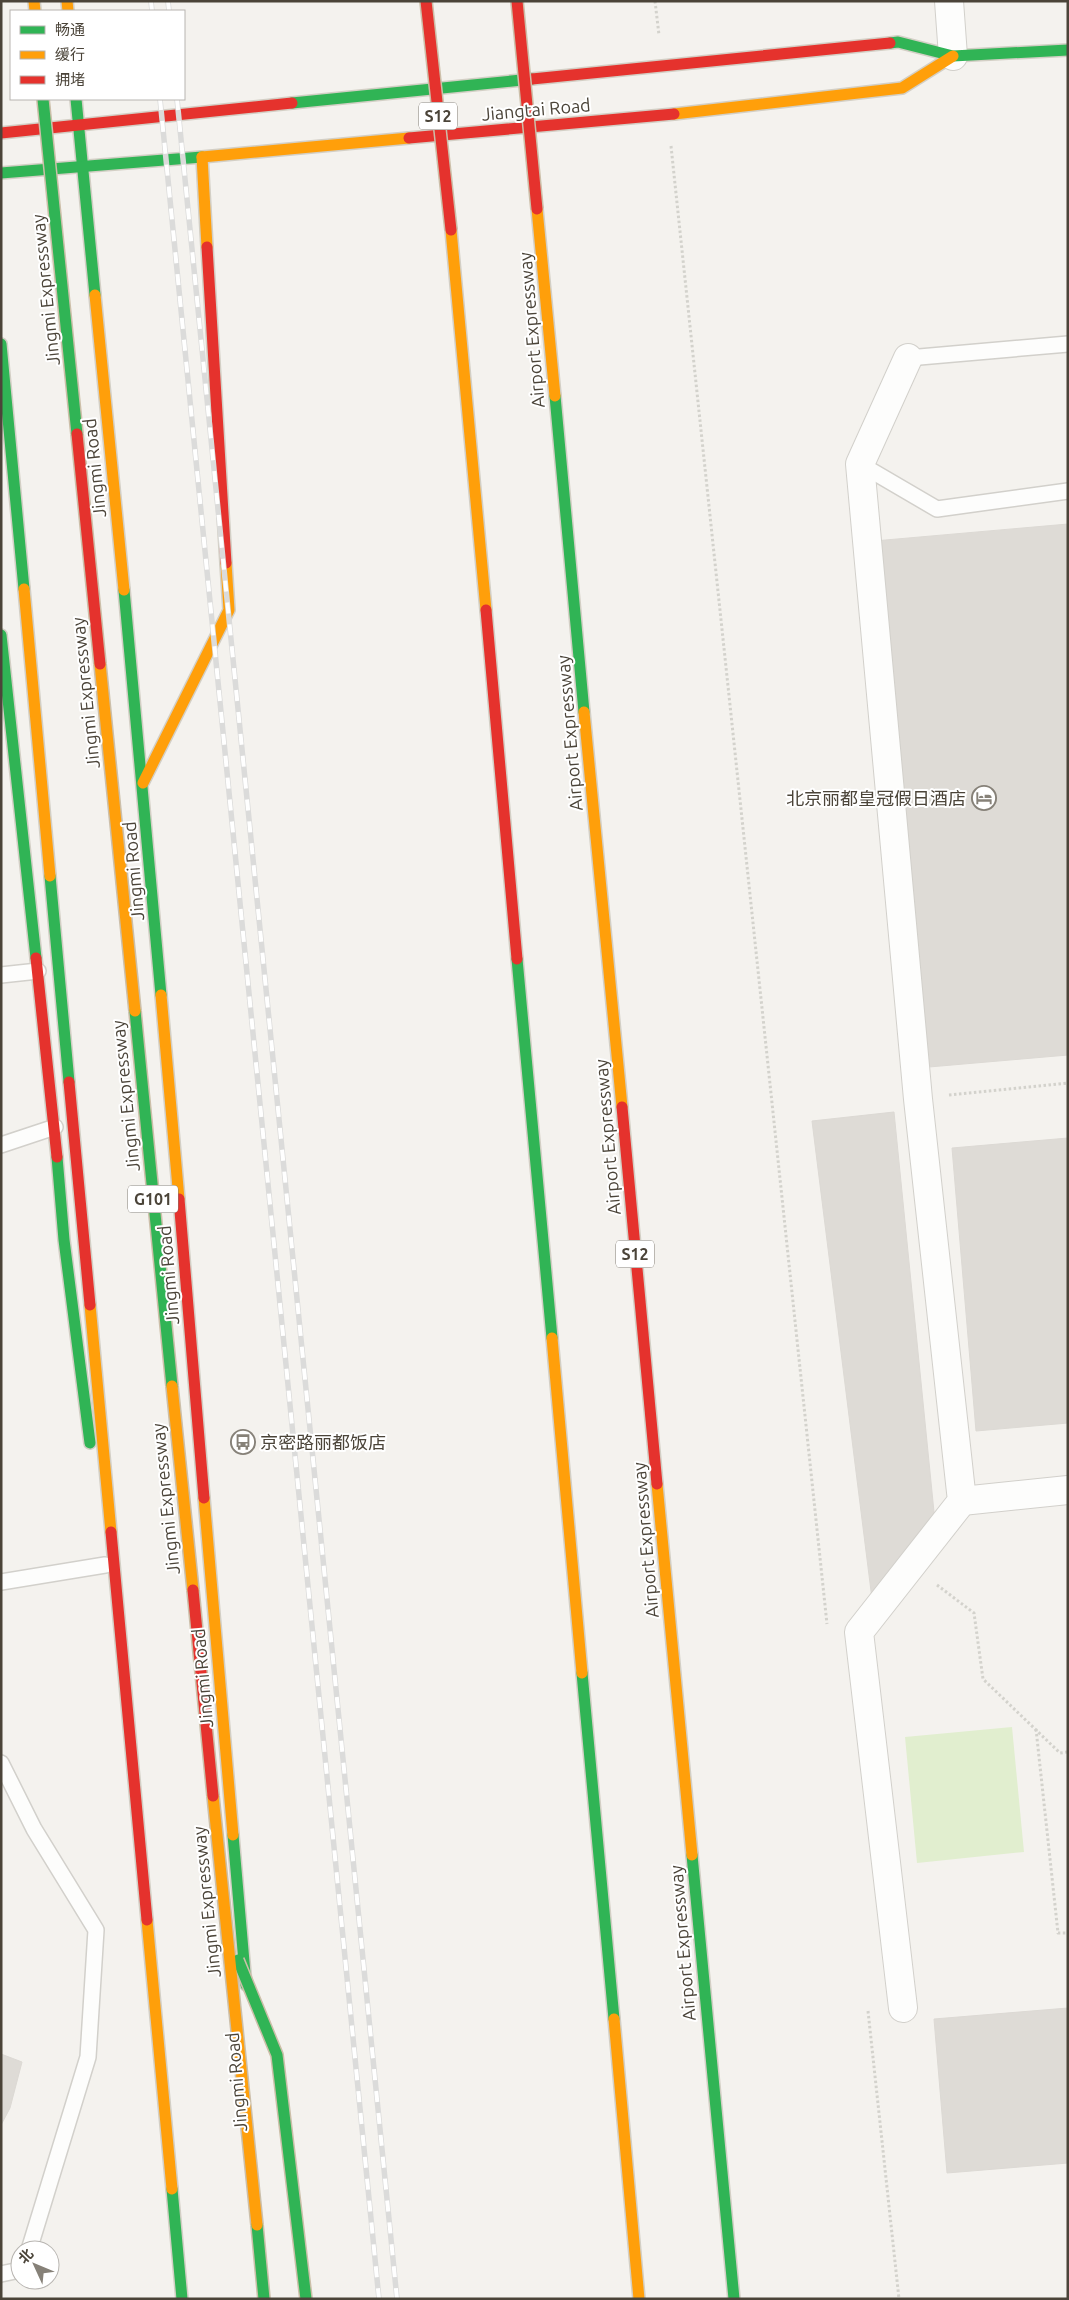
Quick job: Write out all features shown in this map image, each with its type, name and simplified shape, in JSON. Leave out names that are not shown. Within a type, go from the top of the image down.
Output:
[{"type":"main road","name":"S12","points":[[426,1],[451,230],[639,2299]]},
{"type":"main road","name":"Airport Expressway","points":[[517,1],[734,2299]]},
{"type":"main road","name":"Jiangtai Road","points":[[1,133],[898,42],[954,56],[1068,50]]},
{"type":"main road","name":"Jiangtai Road","points":[[1,173],[82,168],[667,115],[902,88],[954,56]]},
{"type":"main road","name":"Jingmi Expressway","points":[[43,100],[264,2299]]},
{"type":"main road","name":"Jingmi Road","points":[[76,100],[143,783],[249,2020]]},
{"type":"main road","points":[[143,783],[229,610],[202,157]]},
{"type":"main road","points":[[1,344],[182,2299]]},
{"type":"main road","points":[[1,635],[8,752],[38,971],[55,1127],[64,1240],[92,1457]]},
{"type":"main road","points":[[94,1476],[105,1565],[174,2299]]},
{"type":"main road","points":[[226,1932],[277,2055],[306,2299]]},
{"type":"main road","name":"Jingmi Road","points":[[252,2059],[272,2299]]},
{"type":"street","points":[[949,1],[954,56]]},
{"type":"street","points":[[904,2008],[859,1632],[962,1501],[918,1098],[860,464],[908,358]]},
{"type":"street","points":[[962,1501],[1068,1490]]},
{"type":"lane","points":[[908,358],[1068,344]]},
{"type":"lane","points":[[860,464],[937,509],[1068,491]]},
{"type":"lane","points":[[1,975],[38,971]]},
{"type":"lane","points":[[1,1145],[55,1127]]},
{"type":"lane","points":[[1,1582],[105,1565]]},
{"type":"lane","points":[[1,1763],[34,1829],[96,1930],[88,2056],[32,2240]]},
{"type":"path","points":[[667,115],[828,1634]]},
{"type":"path","points":[[918,1098],[1068,1083]]},
{"type":"path","points":[[911,1566],[974,1613],[983,1678],[1060,1753],[1068,1752]]},
{"type":"path","points":[[1036,1729],[1058,1933],[1068,1933]]},
{"type":"path","points":[[867,2001],[899,2299]]},
{"type":"green space","points":[[1012,1727],[1024,1852],[917,1863],[905,1737]]},
{"type":"building","name":"北京丽都皇冠假日酒店","points":[[1068,524],[1068,1055],[929,1067],[874,541]]},
{"type":"building","points":[[894,1112],[936,1532],[873,1607],[812,1121]]},
{"type":"building","points":[[1068,1138],[1068,1423],[976,1431],[952,1148]]},
{"type":"building","points":[[1068,2008],[1068,2163],[947,2173],[934,2019]]},
{"type":"building","points":[[1,2054],[22,2062],[10,2108],[1,2125]]},
{"type":"railway","points":[[151,1],[152,10]]},
{"type":"railway","points":[[168,1],[169,10]]},
{"type":"railway","points":[[160,100],[379,2299]]},
{"type":"railway","points":[[177,100],[397,2299]]},
{"type":"traffic: fast","points":[[890,43],[898,42],[953,56],[1068,50]]},
{"type":"traffic: fast","points":[[292,103],[532,79]]},
{"type":"traffic: fast","points":[[43,100],[77,434]]},
{"type":"traffic: fast","points":[[76,100],[95,295]]},
{"type":"traffic: fast","points":[[1,173],[202,157]]},
{"type":"traffic: fast","points":[[1,344],[24,589]]},
{"type":"traffic: fast","points":[[555,396],[584,712]]},
{"type":"traffic: fast","points":[[124,590],[161,995]]},
{"type":"traffic: fast","points":[[1,635],[36,958]]},
{"type":"traffic: fast","points":[[50,876],[69,1082]]},
{"type":"traffic: fast","points":[[517,959],[552,1338]]},
{"type":"traffic: fast","points":[[135,1011],[172,1386]]},
{"type":"traffic: fast","points":[[57,1157],[64,1240],[90,1443]]},
{"type":"traffic: fast","points":[[582,1673],[614,2019]]},
{"type":"traffic: fast","points":[[233,1835],[246,1985]]},
{"type":"traffic: fast","points":[[692,1855],[734,2299]]},
{"type":"traffic: fast","points":[[238,1960],[277,2055],[306,2299]]},
{"type":"traffic: fast","points":[[172,2189],[182,2299]]},
{"type":"traffic: fast","points":[[257,2225],[264,2299]]},
{"type":"traffic: slow","points":[[34,1],[35,10]]},
{"type":"traffic: slow","points":[[67,1],[68,10]]},
{"type":"traffic: slow","points":[[674,114],[902,88],[953,56]]},
{"type":"traffic: slow","points":[[202,157],[409,138]]},
{"type":"traffic: slow","points":[[202,157],[207,247]]},
{"type":"traffic: slow","points":[[537,209],[555,396]]},
{"type":"traffic: slow","points":[[451,230],[486,610]]},
{"type":"traffic: slow","points":[[95,295],[124,590]]},
{"type":"traffic: slow","points":[[143,783],[229,610],[226,563]]},
{"type":"traffic: slow","points":[[24,589],[50,876]]},
{"type":"traffic: slow","points":[[100,664],[135,1011]]},
{"type":"traffic: slow","points":[[584,712],[622,1107]]},
{"type":"traffic: slow","points":[[161,995],[179,1199]]},
{"type":"traffic: slow","points":[[90,1305],[111,1532]]},
{"type":"traffic: slow","points":[[552,1338],[582,1673]]},
{"type":"traffic: slow","points":[[172,1386],[193,1590]]},
{"type":"traffic: slow","points":[[657,1484],[692,1855]]},
{"type":"traffic: slow","points":[[204,1498],[233,1835]]},
{"type":"traffic: slow","points":[[213,1796],[257,2225]]},
{"type":"traffic: slow","points":[[147,1920],[172,2189]]},
{"type":"traffic: slow","points":[[614,2019],[639,2299]]},
{"type":"traffic: jam","points":[[426,1],[451,230]]},
{"type":"traffic: jam","points":[[517,1],[537,209]]},
{"type":"traffic: jam","points":[[532,79],[890,43]]},
{"type":"traffic: jam","points":[[1,133],[292,103]]},
{"type":"traffic: jam","points":[[409,138],[674,114]]},
{"type":"traffic: jam","points":[[207,247],[226,563]]},
{"type":"traffic: jam","points":[[77,434],[100,664]]},
{"type":"traffic: jam","points":[[486,610],[517,959]]},
{"type":"traffic: jam","points":[[36,958],[57,1157]]},
{"type":"traffic: jam","points":[[69,1082],[90,1305]]},
{"type":"traffic: jam","points":[[622,1107],[657,1484]]},
{"type":"traffic: jam","points":[[179,1199],[204,1498]]},
{"type":"traffic: jam","points":[[111,1532],[147,1920]]},
{"type":"traffic: jam","points":[[193,1590],[213,1796]]},
{"type":"place","name":"北京丽都皇冠假日酒店","points":[[984,798]]},
{"type":"place","name":"京密路丽都饭店","points":[[243,1442]]}]
